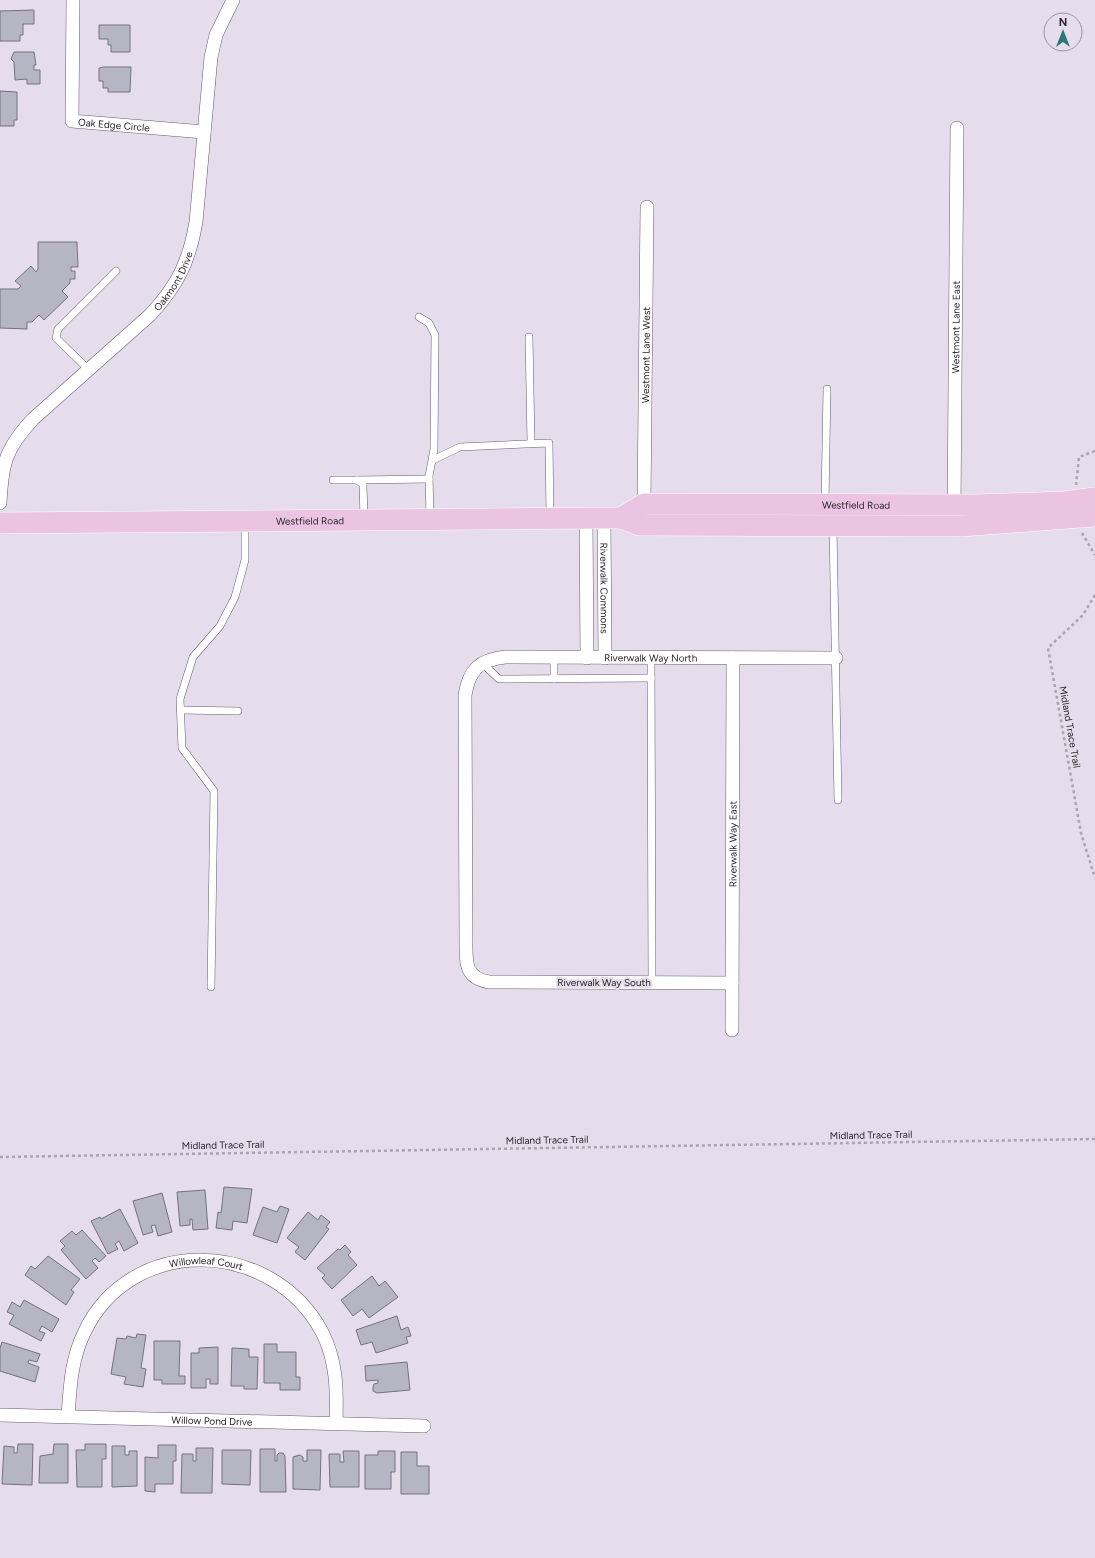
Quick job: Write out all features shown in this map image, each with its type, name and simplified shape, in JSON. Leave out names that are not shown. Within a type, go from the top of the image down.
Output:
[{"type":"main road","name":"Westfield Road","points":[[644,504],[954,505],[1064,502],[1095,498]]},
{"type":"main road","points":[[604,518],[644,504]]},
{"type":"main road","name":"Westfield Road","points":[[0,523],[604,518],[639,525],[954,526],[1088,523]]},
{"type":"street","name":"Oak Edge Circle","points":[[73,0],[72,122],[204,132]]},
{"type":"street","name":"Oakmont Drive","points":[[0,503],[4,461],[20,433],[32,419],[150,315],[168,296],[179,280],[192,244],[196,222],[211,57],[216,35],[233,0]]},
{"type":"street","name":"Westmont Lane East","points":[[954,526],[957,128]]},
{"type":"street","name":"Westmont Lane West","points":[[644,504],[647,207]]},
{"type":"street","name":"Riverwalk Commons","points":[[587,658],[604,518]]},
{"type":"street","name":"Riverwalk Commons","points":[[604,518],[605,658]]},
{"type":"street","name":"Riverwalk Way North","points":[[476,978],[470,972],[466,963],[465,695],[470,675],[482,664],[505,657],[836,658]]},
{"type":"street","name":"Riverwalk Way East","points":[[732,1030],[733,658]]},
{"type":"street","name":"Riverwalk Way South","points":[[476,978],[489,982],[732,983]]},
{"type":"street","name":"Willowleaf Court","points":[[68,1416],[76,1355],[84,1333],[94,1316],[116,1292],[128,1282],[149,1270],[173,1262],[196,1259],[218,1260],[240,1265],[260,1273],[278,1284],[296,1298],[311,1314],[322,1332],[337,1380],[336,1423]]},
{"type":"street","name":"Willow Pond Drive","points":[[0,1414],[424,1426]]},
{"type":"lane","points":[[88,369],[56,338],[58,329],[116,271]]},
{"type":"lane","points":[[419,316],[429,323],[435,335],[433,460],[429,479],[430,519]]},
{"type":"lane","points":[[529,337],[531,443]]},
{"type":"lane","points":[[825,504],[827,389]]},
{"type":"lane","points":[[433,460],[460,447],[549,443],[550,518]]},
{"type":"lane","points":[[333,480],[429,479]]},
{"type":"lane","points":[[357,480],[363,484],[364,520]]},
{"type":"lane","points":[[211,987],[214,791],[182,748],[180,699],[193,657],[220,626],[235,597],[245,560],[245,521]]},
{"type":"lane","points":[[832,525],[838,800]]},
{"type":"lane","points":[[554,658],[554,679]]},
{"type":"lane","points":[[651,658],[652,982]]},
{"type":"lane","points":[[482,664],[498,679],[651,678]]},
{"type":"lane","points":[[181,710],[238,711]]},
{"type":"path","points":[[1076,485],[1079,457],[1095,451]]},
{"type":"path","points":[[1088,523],[1082,535],[1095,555]]},
{"type":"path","name":"Midland Trace Trail","points":[[1095,595],[1083,615],[1048,648],[1081,833],[1095,878]]},
{"type":"path","name":"Midland Trace Trail","points":[[0,1157],[1095,1139]]},
{"type":"building","points":[[34,10],[34,24],[23,24],[23,35],[20,35],[20,41],[0,41],[0,11]]},
{"type":"building","points":[[99,25],[130,25],[130,52],[111,52],[111,45],[108,45],[108,39],[99,39]]},
{"type":"building","points":[[14,52],[34,52],[36,65],[34,65],[34,70],[40,70],[40,84],[27,84],[27,79],[15,80],[14,62],[11,59]]},
{"type":"building","points":[[131,67],[130,92],[108,92],[108,88],[103,88],[103,81],[99,81],[99,68]]},
{"type":"building","points":[[0,91],[17,92],[17,120],[14,120],[14,126],[0,126]]},
{"type":"building","points":[[38,242],[77,242],[78,267],[71,267],[71,271],[75,271],[75,279],[70,279],[70,283],[62,291],[68,297],[44,320],[39,315],[32,322],[27,322],[27,329],[0,328],[0,289],[18,289],[21,286],[15,281],[31,266],[36,272],[38,269]]},
{"type":"building","points":[[224,1187],[252,1189],[247,1223],[233,1221],[232,1230],[216,1228],[218,1212],[221,1213]]},
{"type":"building","points":[[205,1190],[208,1229],[193,1230],[192,1219],[190,1219],[190,1225],[180,1226],[177,1192]]},
{"type":"building","points":[[162,1193],[172,1232],[158,1236],[155,1225],[151,1226],[153,1232],[143,1235],[133,1201]]},
{"type":"building","points":[[280,1206],[289,1209],[277,1243],[253,1235],[263,1207],[277,1212]]},
{"type":"building","points":[[120,1209],[138,1243],[124,1251],[119,1241],[115,1244],[118,1249],[108,1254],[91,1221],[100,1217],[101,1219]]},
{"type":"building","points":[[308,1212],[318,1220],[321,1215],[330,1222],[326,1227],[329,1229],[305,1260],[295,1252],[299,1247],[287,1238]]},
{"type":"building","points":[[82,1230],[106,1256],[99,1262],[95,1258],[92,1261],[98,1268],[86,1279],[61,1250],[65,1246],[60,1241],[72,1231],[76,1235]]},
{"type":"building","points":[[345,1245],[351,1252],[348,1255],[357,1265],[332,1289],[322,1278],[325,1275],[317,1268],[338,1249],[340,1250]]},
{"type":"building","points":[[48,1256],[80,1279],[71,1290],[74,1292],[66,1305],[25,1275],[31,1266],[35,1269]]},
{"type":"building","points":[[372,1276],[379,1286],[385,1281],[398,1297],[369,1318],[362,1309],[353,1316],[341,1300]]},
{"type":"building","points":[[24,1300],[59,1319],[52,1332],[42,1326],[39,1331],[45,1333],[41,1341],[9,1324],[14,1315],[7,1312],[12,1302],[20,1307]]},
{"type":"building","points":[[397,1316],[401,1330],[408,1327],[411,1336],[406,1337],[408,1343],[376,1353],[372,1342],[361,1345],[356,1330]]},
{"type":"building","points":[[137,1334],[146,1335],[141,1368],[146,1369],[143,1387],[124,1384],[126,1377],[111,1374],[117,1338],[126,1339],[127,1336],[136,1338]]},
{"type":"building","points":[[154,1341],[180,1341],[179,1376],[185,1376],[185,1384],[162,1384],[162,1380],[154,1380]]},
{"type":"building","points":[[2,1342],[40,1354],[37,1362],[29,1360],[28,1363],[39,1367],[35,1382],[0,1371],[0,1348]]},
{"type":"building","points":[[264,1344],[277,1344],[277,1352],[296,1352],[296,1377],[300,1377],[300,1390],[280,1390],[280,1383],[264,1383]]},
{"type":"building","points":[[218,1347],[218,1384],[210,1384],[210,1379],[206,1379],[206,1388],[191,1388],[191,1353],[199,1353],[199,1348]]},
{"type":"building","points":[[232,1348],[249,1349],[249,1357],[258,1357],[257,1389],[244,1389],[244,1386],[231,1386]]},
{"type":"building","points":[[407,1362],[410,1390],[377,1393],[373,1391],[373,1387],[374,1384],[378,1383],[378,1380],[366,1381],[365,1366]]},
{"type":"building","points":[[18,1444],[33,1444],[32,1485],[2,1484],[4,1446],[14,1447],[14,1453],[17,1453]]},
{"type":"building","points":[[54,1444],[68,1444],[68,1483],[39,1483],[40,1456],[53,1454]]},
{"type":"building","points":[[85,1444],[106,1444],[106,1459],[102,1459],[102,1487],[77,1487],[76,1450],[85,1450]]},
{"type":"building","points":[[158,1445],[176,1445],[176,1461],[173,1461],[173,1484],[155,1484],[155,1492],[145,1491],[145,1457],[158,1458]]},
{"type":"building","points":[[112,1446],[125,1446],[125,1455],[129,1455],[129,1451],[137,1451],[137,1486],[112,1487]]},
{"type":"building","points":[[196,1448],[213,1448],[212,1493],[181,1493],[182,1454],[193,1454],[193,1461],[196,1461]]},
{"type":"building","points":[[260,1449],[275,1449],[275,1461],[277,1461],[277,1455],[279,1453],[283,1453],[285,1456],[286,1492],[260,1492]]},
{"type":"building","points":[[222,1450],[251,1450],[250,1485],[222,1484]]},
{"type":"building","points":[[307,1450],[321,1450],[320,1490],[293,1489],[293,1457],[300,1455],[303,1457],[303,1461],[307,1461]]},
{"type":"building","points":[[343,1451],[359,1451],[359,1487],[330,1487],[329,1454],[340,1454],[340,1462],[344,1462]]},
{"type":"building","points":[[378,1451],[395,1451],[395,1472],[391,1472],[391,1489],[365,1489],[365,1455],[378,1455]]},
{"type":"building","points":[[401,1452],[417,1452],[417,1466],[429,1466],[429,1494],[401,1494]]}]
